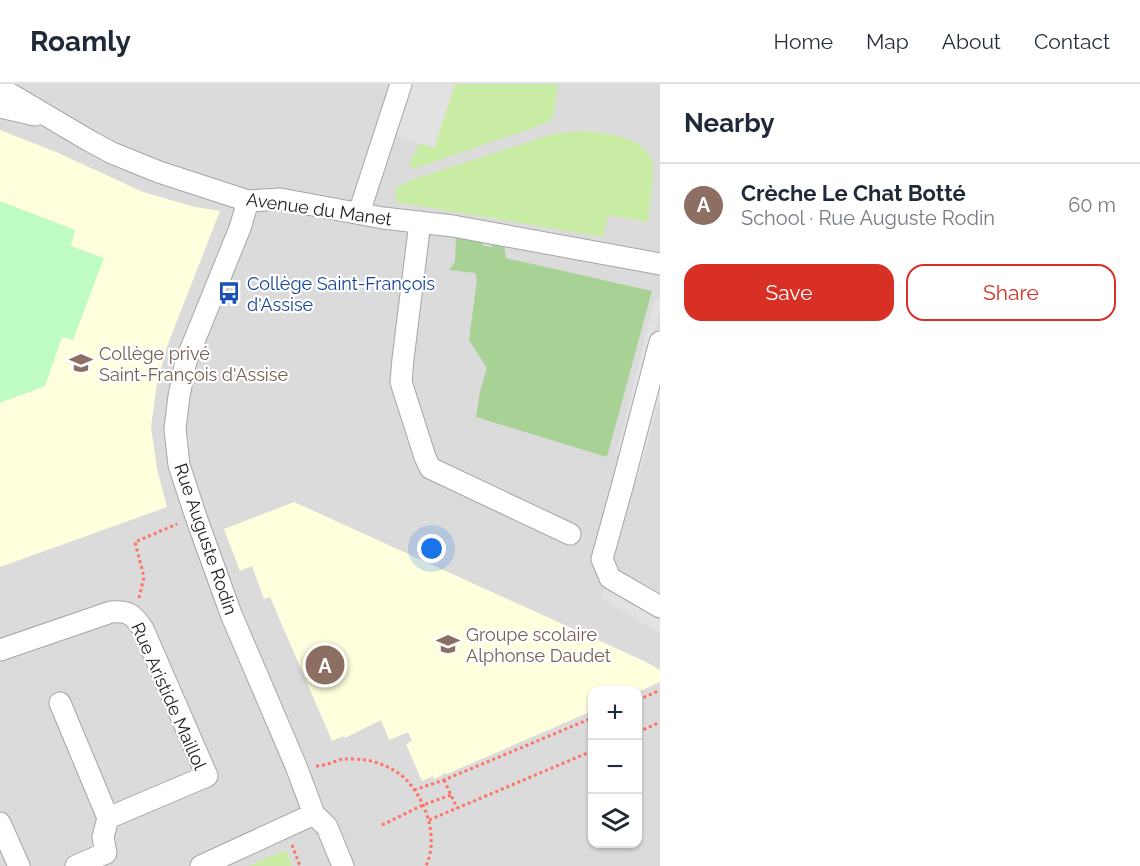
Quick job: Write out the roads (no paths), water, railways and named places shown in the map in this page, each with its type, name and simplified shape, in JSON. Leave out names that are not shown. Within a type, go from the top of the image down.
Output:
[{"type":"street","points":[[359,213],[400,84]]},
{"type":"street","name":"Avenue du Manet","points":[[0,88],[112,153],[159,172],[248,201],[280,199],[383,218],[453,226],[660,264]]},
{"type":"street","points":[[0,107],[51,118]]},
{"type":"street","name":"Rue Auguste Rodin","points":[[248,201],[240,228],[186,362],[175,429],[179,465],[231,614],[314,814],[327,827],[343,866]]},
{"type":"street","points":[[420,222],[401,382],[430,468],[570,534]]},
{"type":"street","points":[[660,342],[602,559],[610,578],[660,607]]},
{"type":"street","name":"Rue Aristide Maillol","points":[[0,650],[111,612],[123,611],[134,617],[143,629],[207,776],[108,818]]},
{"type":"street","points":[[60,703],[108,818],[103,837],[109,860],[76,866]]},
{"type":"street","points":[[201,866],[314,814]]},
{"type":"street","points":[[0,823],[19,866]]},
{"type":"place","name":"Collège Saint-François d'Assise","points":[[229,293]]},
{"type":"place","name":"Collège privé Saint-François d'Assise","points":[[81,363]]},
{"type":"place","name":"Groupe scolaire Alphonse Daudet","points":[[448,644]]},
{"type":"place","name":"Crèche Le Chat Botté","points":[[325,665]]}]
